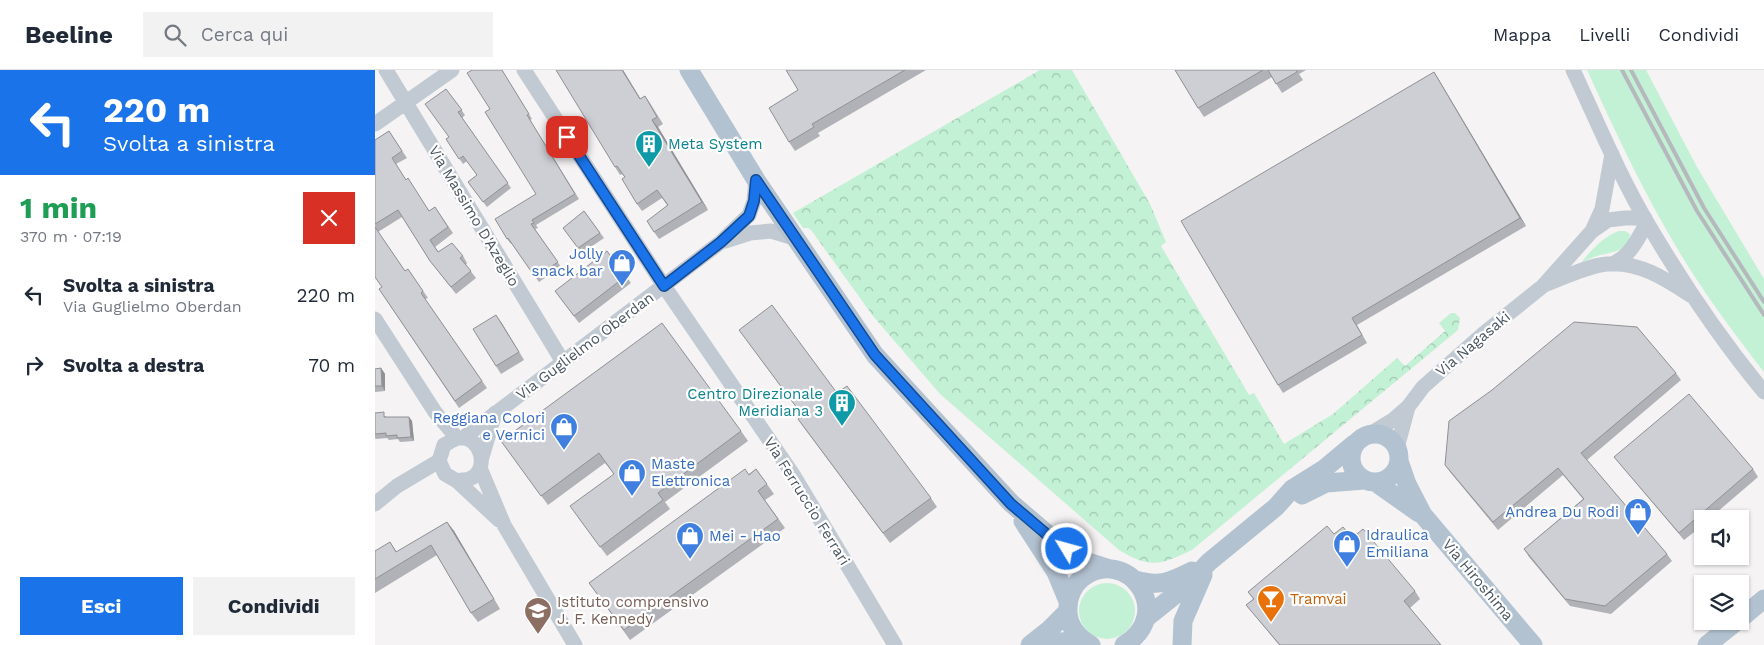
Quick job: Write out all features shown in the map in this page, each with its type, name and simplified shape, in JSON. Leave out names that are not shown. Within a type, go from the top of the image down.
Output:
[{"type":"main road","points":[[689,70],[756,180],[875,355],[1011,504],[1056,572],[1068,606],[1072,627],[1087,642]]},
{"type":"main road","points":[[1370,481],[1358,475],[1350,460],[1351,452],[1362,439],[1386,436],[1398,455]]},
{"type":"main road","name":"Via Nagasaki","points":[[1124,645],[1139,633],[1145,621],[1186,586],[1209,562],[1276,507],[1292,489],[1324,469],[1362,439]]},
{"type":"main road","name":"Via Nagasaki","points":[[1276,507],[1326,483],[1385,480],[1396,469],[1398,455]]},
{"type":"main road","name":"Via Hiroshima","points":[[1398,455],[1407,484],[1423,515],[1533,645]]},
{"type":"main road","name":"Via Hiroshima","points":[[1370,481],[1423,515]]},
{"type":"main road","name":"Via Nagasaki","points":[[1011,504],[1051,538],[1082,560],[1123,573],[1135,580],[1149,584],[1167,583],[1209,562]]},
{"type":"main road","points":[[1182,645],[1183,620],[1209,562]]},
{"type":"main road","points":[[1031,645],[1049,630],[1068,606],[1072,590],[1083,577],[1099,570],[1110,569]]},
{"type":"main road","points":[[1135,580],[1140,586],[1147,602],[1145,621],[1152,645]]},
{"type":"main road","points":[[1749,612],[1764,599]]},
{"type":"main road","points":[[1707,645],[1726,630]]},
{"type":"main road","points":[[1031,645],[1087,642]]},
{"type":"street","name":"Via Massimo D'Azeglio","points":[[386,70],[563,362]]},
{"type":"street","points":[[375,124],[452,70]]},
{"type":"street","name":"Via Ferruccio Ferrari","points":[[524,70],[664,286],[794,476],[895,645]]},
{"type":"street","points":[[1573,70],[1612,154],[1646,220],[1695,299],[1764,392]]},
{"type":"street","name":"Via Nagasaki","points":[[1592,231],[1602,208],[1612,154]]},
{"type":"street","name":"Via Guglielmo Oberdan","points":[[455,441],[495,413],[721,242],[749,216],[754,201],[756,180]]},
{"type":"street","name":"Via Nagasaki","points":[[1362,439],[1393,420],[1408,406],[1430,380],[1543,286],[1592,231],[1608,220],[1625,218],[1646,220]]},
{"type":"street","points":[[1613,264],[1621,260],[1628,253],[1646,220]]},
{"type":"street","name":"Via Guglielmo Oberdan","points":[[721,242],[750,233],[771,232],[794,238]]},
{"type":"street","name":"Via Nagasaki","points":[[1543,286],[1594,266],[1613,264],[1652,273],[1695,299]]},
{"type":"street","points":[[375,319],[455,441],[476,444],[504,525],[575,645]]},
{"type":"street","name":"Via Nagasaki","points":[[1398,455],[1408,406]]},
{"type":"street","points":[[375,504],[397,486],[447,472],[471,479],[481,463],[495,413]]},
{"type":"street","points":[[447,472],[455,441]]},
{"type":"street","points":[[447,472],[504,525]]},
{"type":"green space","points":[[1040,70],[1072,70],[1150,204],[1166,242],[1161,246],[1249,395],[1254,393],[1284,444],[1333,414],[1397,358],[1405,366],[1445,331],[1439,323],[1451,313],[1455,313],[1460,318],[1458,330],[1192,550],[1163,562],[1155,563],[1139,560],[1119,550],[940,394],[873,316],[811,230],[803,228],[793,213]]},
{"type":"green space","points":[[1587,70],[1646,70],[1697,167],[1764,279],[1764,372],[1713,303],[1678,250],[1635,171]]},
{"type":"green space","points":[[1619,231],[1625,231],[1630,234],[1629,240],[1623,247],[1615,252],[1581,263],[1598,244],[1608,236]]},
{"type":"green space","points":[[1107,583],[1118,585],[1127,591],[1133,600],[1135,611],[1133,622],[1127,631],[1118,637],[1107,639],[1096,637],[1087,631],[1081,622],[1079,611],[1081,600],[1087,591],[1096,585]]},
{"type":"building","points":[[472,70],[502,70],[575,194],[532,220],[534,223],[531,224],[558,262],[535,277],[495,219],[536,194],[485,112],[490,109],[467,73]]},
{"type":"building","name":"Meta System","points":[[556,70],[622,70],[640,99],[645,96],[657,117],[652,120],[702,202],[654,232],[647,221],[668,205],[657,190],[637,204],[622,179],[625,177],[617,166],[615,167]]},
{"type":"building","points":[[786,70],[905,70],[812,124],[814,127],[789,142],[769,108],[798,90]]},
{"type":"building","points":[[1175,70],[1263,70],[1198,108]]},
{"type":"building","points":[[1268,70],[1296,70],[1297,72],[1276,84]]},
{"type":"building","points":[[1434,72],[1520,218],[1352,318],[1362,335],[1278,385],[1181,221]]},
{"type":"building","points":[[446,89],[462,110],[458,112],[508,183],[483,202],[468,182],[477,175],[463,156],[459,159],[446,139],[449,137],[425,104]]},
{"type":"building","points":[[389,131],[402,151],[392,158],[406,180],[408,178],[429,211],[435,207],[448,227],[430,240],[438,252],[452,243],[463,256],[460,258],[471,271],[451,287],[430,261],[398,210],[375,224],[375,140]]},
{"type":"building","points":[[584,211],[600,233],[578,248],[563,228]]},
{"type":"building","points":[[375,227],[405,271],[408,269],[423,291],[421,293],[482,381],[455,401],[379,289],[382,287],[375,277]]},
{"type":"building","points":[[607,251],[626,276],[574,316],[555,291]]},
{"type":"building","name":"Centro Direzionale Meridiana 3","points":[[772,305],[837,393],[847,386],[931,498],[883,533],[798,419],[803,416],[739,330]]},
{"type":"building","points":[[496,315],[519,352],[496,366],[473,329]]},
{"type":"building","points":[[1574,322],[1637,327],[1676,373],[1581,453],[1667,554],[1605,606],[1565,599],[1524,549],[1584,499],[1558,468],[1493,522],[1445,465],[1449,421],[1492,390]]},
{"type":"building","points":[[662,323],[741,431],[658,493],[663,500],[600,547],[570,506],[614,474],[599,453],[541,496],[501,441]]},
{"type":"building","points":[[381,368],[382,386],[375,386],[375,369]]},
{"type":"building","points":[[1689,394],[1753,469],[1706,510],[1694,510],[1694,520],[1679,533],[1614,457]]},
{"type":"building","points":[[384,412],[384,417],[409,417],[411,437],[397,438],[397,435],[386,436],[386,433],[375,434],[375,413]]},
{"type":"building","name":"Mei - Hao","points":[[745,469],[749,475],[756,469],[767,484],[758,491],[778,519],[624,630],[589,583]]},
{"type":"building","points":[[447,522],[494,599],[471,613],[431,545],[375,579],[375,551],[390,542],[396,552]]},
{"type":"building","points":[[1327,526],[1334,534],[1343,527],[1352,538],[1363,529],[1415,591],[1404,601],[1441,645],[1280,645],[1246,605],[1254,599],[1248,592]]},
{"type":"railway","points":[[1622,70],[1697,211],[1764,315]]},
{"type":"railway","points":[[1631,70],[1704,208],[1764,302]]},
{"type":"place","name":"Meta System","points":[[649,168]]},
{"type":"place","name":"Jolly snack bar","points":[[622,287]]},
{"type":"place","name":"Centro Direzionale Meridiana 3","points":[[842,427]]},
{"type":"place","name":"Reggiana Colori e Vernici","points":[[564,451]]},
{"type":"place","name":"Maste Elettronica","points":[[632,497]]},
{"type":"place","name":"Andrea Du Rodi","points":[[1638,536]]},
{"type":"place","name":"Mei - Hao","points":[[690,560]]},
{"type":"place","name":"Idraulica Emiliana","points":[[1347,568]]},
{"type":"place","name":"Tramvai","points":[[1271,623]]},
{"type":"place","name":"Istituto comprensivo J. F. Kennedy","points":[[538,635]]},
{"type":"route","points":[[567,137],[664,286],[721,242],[749,216],[754,201],[756,180],[875,355],[1011,504],[1067,549]]}]
